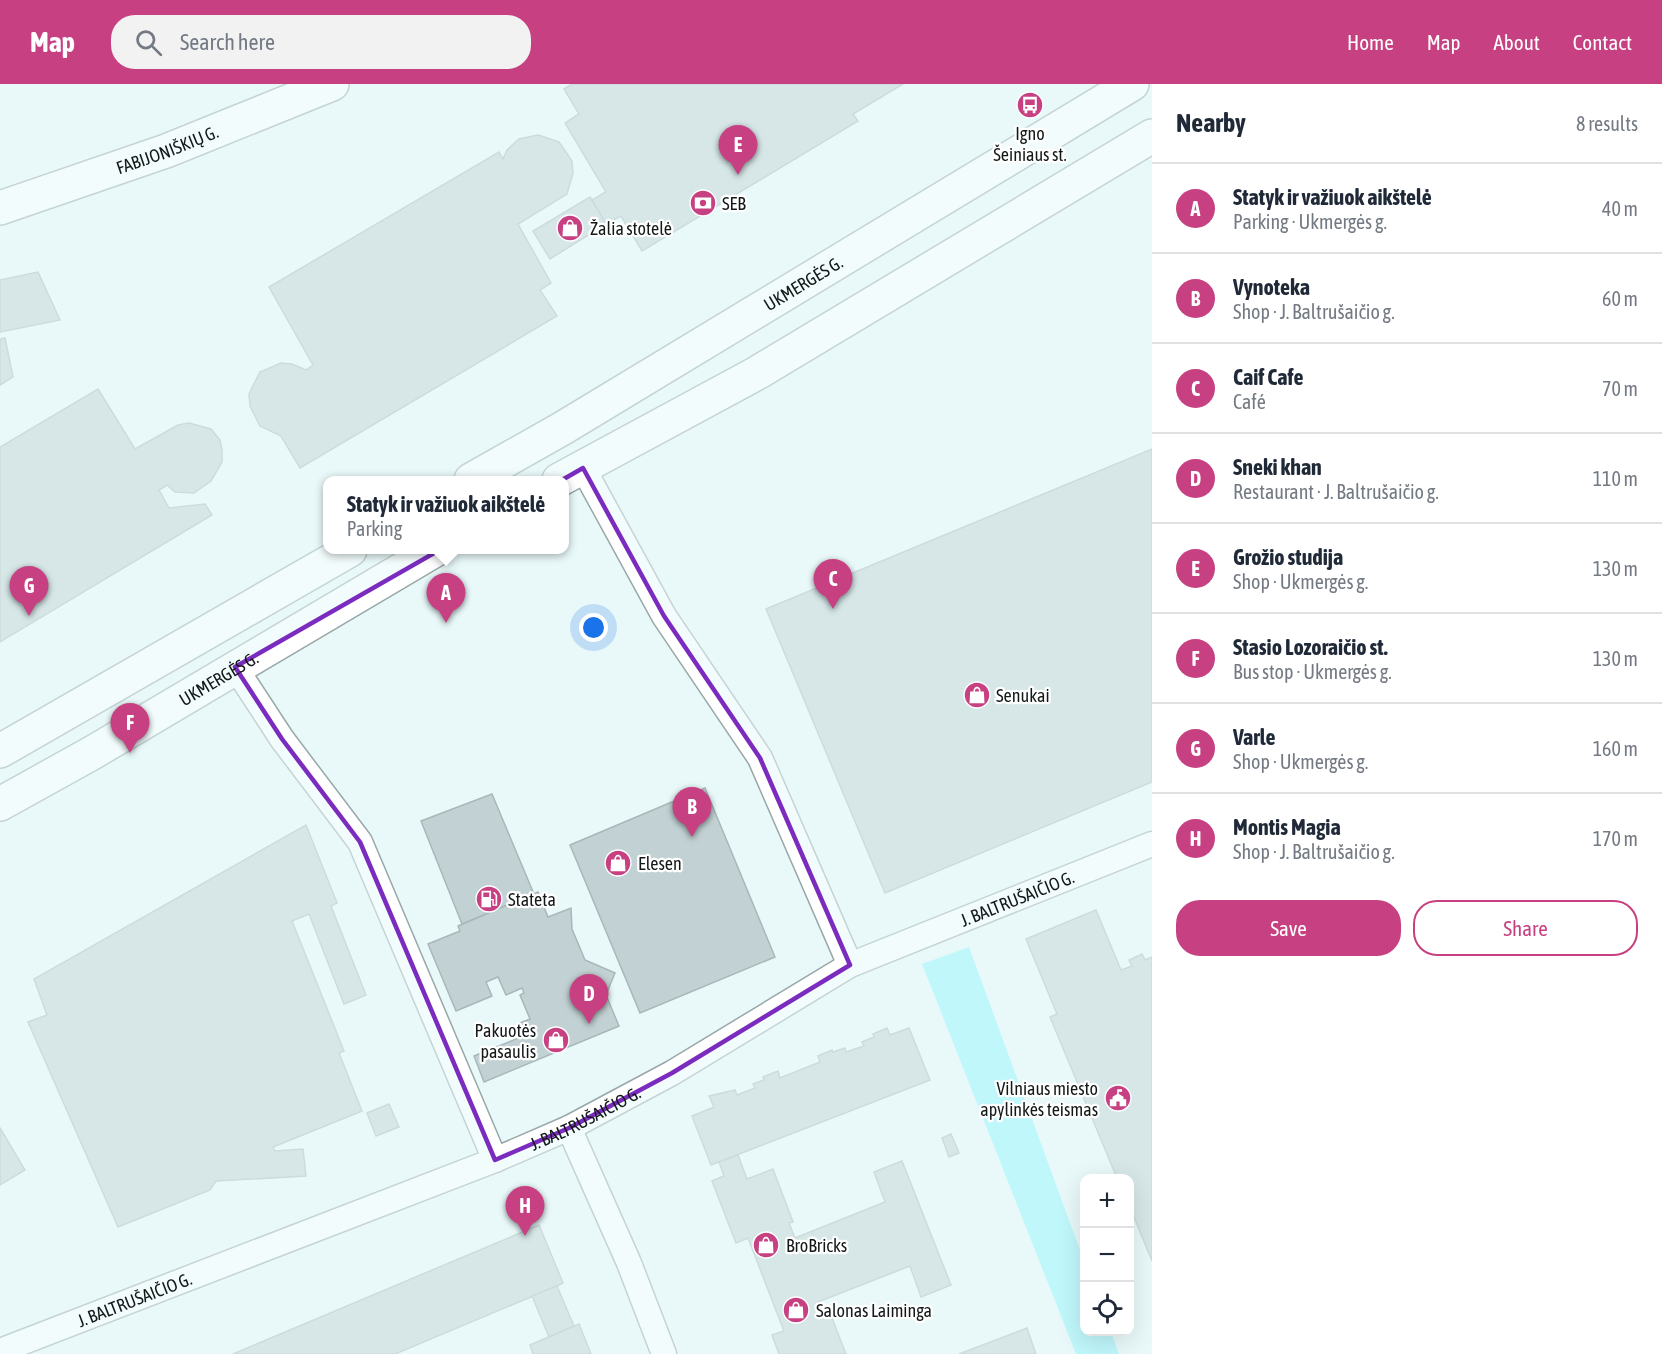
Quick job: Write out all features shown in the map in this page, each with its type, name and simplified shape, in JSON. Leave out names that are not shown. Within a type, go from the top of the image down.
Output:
[{"type":"main road","name":"FABIJONIŠKIŲ G.","points":[[0,208],[177,147],[332,84]]},
{"type":"main road","name":"UKMERGĖS G.","points":[[478,476],[563,429],[1132,84]]},
{"type":"main road","points":[[563,429],[571,474],[757,373],[1152,136]]},
{"type":"main road","points":[[0,751],[341,554]]},
{"type":"main road","name":"UKMERGĖS G.","points":[[0,804],[92,753],[427,554]]},
{"type":"street","points":[[571,474],[760,758],[850,965]]},
{"type":"street","points":[[235,667],[282,739],[360,842],[495,1160]]},
{"type":"street","name":"J. BALTRUŠAIČIO G.","points":[[0,1352],[495,1160],[569,1128],[672,1073],[850,965],[1152,844]]},
{"type":"street","points":[[569,1128],[629,1263],[664,1354]]},
{"type":"highlighted area","points":[[583,468],[664,616],[760,758],[850,965],[672,1073],[569,1128],[495,1160],[360,842],[282,739],[235,667]]},
{"type":"shaded area","points":[[969,947],[1080,1250],[1080,1336],[1112,1336],[1119,1354],[1076,1354],[922,964]]},
{"type":"building","points":[[572,84],[903,84],[853,114],[858,121],[642,251],[621,216],[606,224],[592,200],[606,192],[565,123],[579,114],[564,89]]},
{"type":"building","points":[[538,135],[559,142],[572,161],[573,173],[567,194],[518,224],[551,283],[540,290],[557,316],[300,468],[281,436],[260,426],[250,406],[249,394],[260,372],[281,363],[292,364],[306,370],[313,365],[269,287],[499,152],[503,159],[507,150],[519,139]]},
{"type":"building","name":"Žalia stotelė","points":[[590,197],[606,224],[550,259],[533,231]]},
{"type":"building","points":[[38,272],[60,320],[0,332],[0,280]]},
{"type":"building","points":[[5,338],[13,377],[0,385],[0,339]]},
{"type":"building","points":[[98,389],[135,449],[178,425],[189,423],[211,429],[220,440],[222,462],[211,481],[194,493],[175,492],[167,485],[159,490],[169,508],[205,504],[212,515],[0,642],[0,447]]},
{"type":"building","name":"Senukai","points":[[1152,449],[1152,782],[885,893],[766,609]]},
{"type":"building","points":[[705,788],[775,957],[640,1013],[570,845]]},
{"type":"building","points":[[492,794],[534,894],[462,924],[421,821]]},
{"type":"building","points":[[306,825],[337,903],[331,906],[366,995],[344,1004],[309,914],[292,921],[344,1051],[339,1053],[362,1111],[273,1147],[275,1151],[303,1149],[306,1176],[216,1181],[210,1190],[118,1227],[28,1022],[47,1015],[34,979]]},
{"type":"building","points":[[538,892],[548,917],[571,908],[572,929],[585,960],[615,973],[606,995],[619,1026],[484,1082],[474,1056],[526,1035],[520,1023],[530,1019],[520,995],[524,993],[522,988],[506,995],[498,977],[486,982],[492,996],[456,1011],[428,944],[460,931],[458,926]]},
{"type":"building","name":"Vilniaus miesto apylinkės teismas","points":[[1096,910],[1121,970],[1132,966],[1129,960],[1142,954],[1145,960],[1152,957],[1152,1261],[1134,1217],[1134,1174],[1115,1174],[1050,1017],[1057,1014],[1026,939]]},
{"type":"building","points":[[887,1028],[890,1035],[909,1028],[930,1080],[711,1165],[692,1116],[714,1107],[709,1096],[735,1090],[737,1095],[755,1088],[753,1084],[778,1071],[780,1078],[820,1062],[818,1056],[832,1050],[833,1052],[845,1048],[846,1052],[864,1046],[862,1042]]},
{"type":"building","points":[[389,1104],[399,1127],[376,1136],[367,1113]]},
{"type":"building","points":[[0,1128],[25,1170],[0,1185]]},
{"type":"building","points":[[951,1134],[959,1153],[949,1157],[942,1138]]},
{"type":"building","points":[[738,1155],[747,1179],[773,1169],[793,1222],[789,1223],[795,1238],[885,1202],[874,1172],[902,1161],[951,1285],[921,1297],[910,1266],[818,1302],[824,1316],[830,1313],[846,1354],[779,1354],[772,1335],[784,1331],[748,1238],[736,1243],[712,1181],[724,1176],[719,1162]]},
{"type":"building","points":[[539,1225],[563,1283],[557,1286],[395,1354],[233,1354]]},
{"type":"building","points":[[557,1286],[574,1326],[549,1337],[532,1296]]},
{"type":"building","points":[[579,1324],[591,1354],[533,1354],[530,1345]]},
{"type":"building","points":[[1027,1328],[1036,1354],[959,1354]]},
{"type":"place","name":"Igno Šeiniaus st.","points":[[1030,105]]},
{"type":"place","name":"Grožio studija","points":[[738,175]]},
{"type":"place","name":"SEB","points":[[703,203]]},
{"type":"place","name":"Žalia stotelė","points":[[570,228]]},
{"type":"place","name":"Caif Cafe","points":[[833,609]]},
{"type":"place","name":"Varle","points":[[29,616]]},
{"type":"place","name":"Statyk ir važiuok aikštelė","points":[[446,623]]},
{"type":"place","name":"Senukai","points":[[977,695]]},
{"type":"place","name":"Stasio Lozoraičio st.","points":[[130,753]]},
{"type":"place","name":"Vynoteka","points":[[692,837]]},
{"type":"place","name":"Elesen","points":[[618,863]]},
{"type":"place","name":"Stateta","points":[[489,899]]},
{"type":"place","name":"Sneki khan","points":[[589,1024]]},
{"type":"place","name":"Pakuotės pasaulis","points":[[556,1040]]},
{"type":"place","name":"Vilniaus miesto apylinkės teismas","points":[[1118,1098]]},
{"type":"place","name":"Montis Magia","points":[[525,1236]]},
{"type":"place","name":"BroBricks","points":[[766,1245]]},
{"type":"place","name":"Salonas Laiminga","points":[[796,1310]]}]
